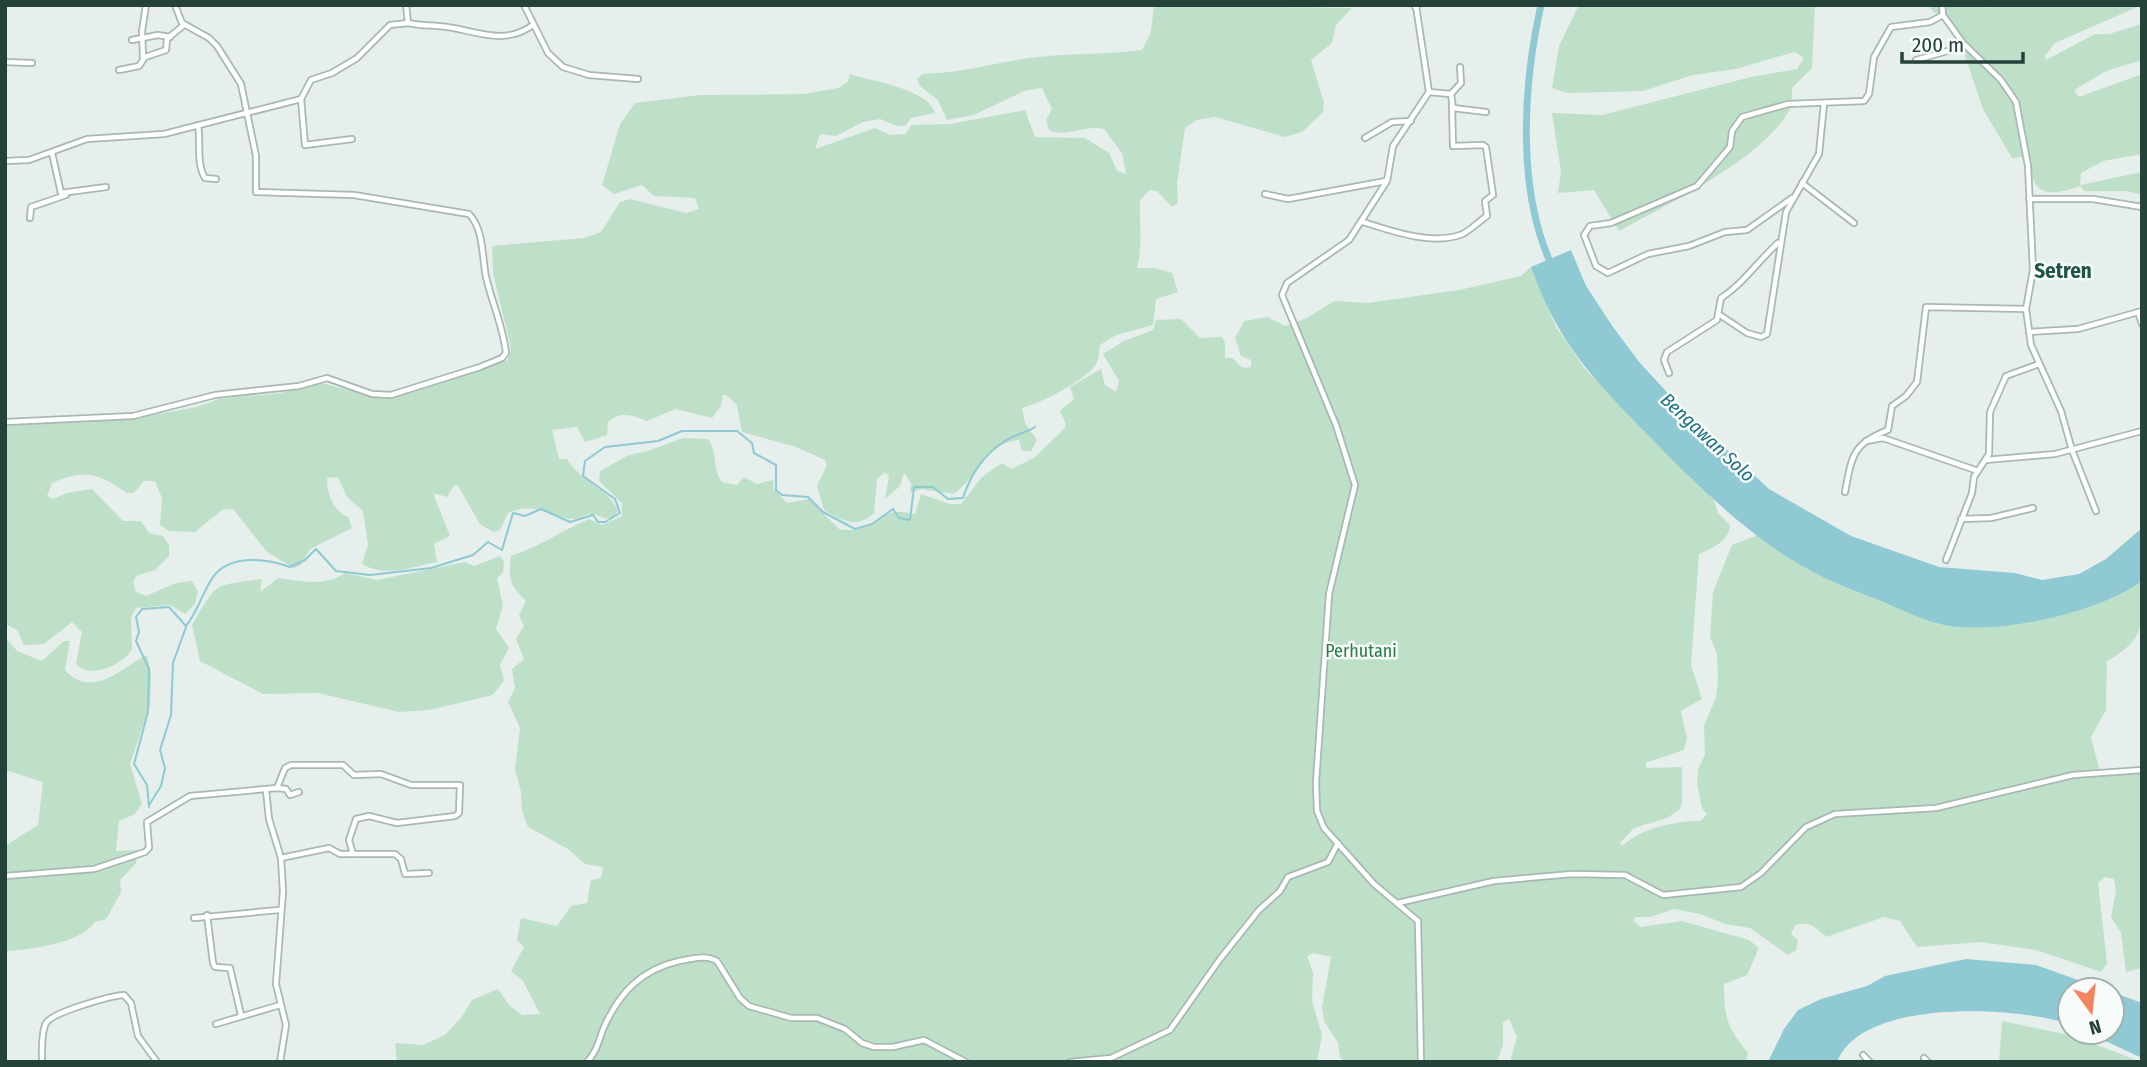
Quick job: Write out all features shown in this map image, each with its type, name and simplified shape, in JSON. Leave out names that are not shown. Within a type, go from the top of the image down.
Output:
[{"type":"street","points":[[119,70],[138,66],[143,58],[142,38],[146,5]]},
{"type":"street","points":[[5,422],[133,416],[215,395],[299,386],[327,378],[372,394],[391,395],[480,367],[505,356],[500,315],[486,279],[485,261],[471,215],[346,194],[257,193],[254,182],[256,156],[241,84],[217,46],[209,38],[184,25],[176,5]]},
{"type":"street","points":[[406,5],[408,23]]},
{"type":"street","points":[[524,5],[548,53],[563,67],[589,75],[638,79]]},
{"type":"street","points":[[1942,5],[1943,15],[1965,46],[2014,96],[2025,142],[2029,199],[2033,270],[2026,309],[2029,332],[2039,364],[2060,407],[2072,450],[2096,511]]},
{"type":"street","points":[[1416,6],[1429,92],[1393,146],[1387,181],[1363,221],[1349,240],[1287,283],[1282,295],[1331,412],[1355,485],[1329,594],[1316,782],[1319,819],[1374,884],[1418,922],[1421,1062]]},
{"type":"street","points":[[1792,198],[1747,230],[1725,232],[1689,246],[1651,253],[1608,273],[1596,266],[1584,234],[1590,226],[1611,223],[1697,186],[1730,147],[1732,131],[1742,117],[1788,104],[1844,104],[1866,99],[1874,57],[1891,27],[1930,22],[1943,15]]},
{"type":"street","points":[[352,139],[305,145],[301,99],[309,82],[357,58],[390,25],[408,23],[449,27],[488,37],[517,34],[533,25]]},
{"type":"street","points":[[143,58],[166,50],[170,37],[184,25]]},
{"type":"street","points":[[132,40],[162,34],[170,37]]},
{"type":"street","points":[[1916,60],[1965,46]]},
{"type":"street","points":[[5,62],[32,63]]},
{"type":"street","points":[[1363,221],[1392,231],[1443,238],[1465,233],[1487,216],[1485,201],[1493,195],[1486,148],[1483,145],[1453,146],[1451,94],[1454,87],[1461,83],[1460,67]]},
{"type":"street","points":[[1429,92],[1451,94]]},
{"type":"street","points":[[5,161],[24,161],[87,139],[164,134],[301,99]]},
{"type":"street","points":[[1720,314],[1747,333],[1761,337],[1767,334],[1779,243],[1792,198],[1821,146],[1824,103]]},
{"type":"street","points":[[1452,106],[1455,109],[1486,112]]},
{"type":"street","points":[[1365,138],[1392,122],[1412,121]]},
{"type":"street","points":[[198,125],[202,144],[200,167],[205,178],[216,179]]},
{"type":"street","points":[[52,153],[59,189],[66,195]]},
{"type":"street","points":[[1265,194],[1288,199],[1387,181]]},
{"type":"street","points":[[1802,183],[1854,223]]},
{"type":"street","points":[[30,218],[31,207],[66,195],[106,187]]},
{"type":"street","points":[[2029,199],[2093,199],[2142,207]]},
{"type":"street","points":[[1669,373],[1664,360],[1667,352],[1714,323],[1720,314],[1721,298],[1736,289],[1749,270],[1779,243]]},
{"type":"street","points":[[1845,492],[1852,458],[1864,441],[1888,430],[1892,406],[1916,384],[1926,306],[2026,309]]},
{"type":"street","points":[[2029,332],[2078,329],[2140,312],[2142,324]]},
{"type":"street","points":[[1946,560],[1973,490],[1973,478],[1989,451],[1989,413],[2006,376],[2039,364]]},
{"type":"street","points":[[1986,460],[2072,450],[2142,431]]},
{"type":"street","points":[[1864,441],[1883,438],[1978,471]]},
{"type":"street","points":[[1961,520],[1990,518],[2033,508]]},
{"type":"street","points":[[277,788],[288,766],[343,765],[354,775],[382,774],[411,785],[460,786],[459,813],[455,816],[397,822],[369,816],[356,819],[349,840],[352,854]]},
{"type":"street","points":[[1398,903],[1494,881],[1572,874],[1625,875],[1663,895],[1738,887],[1750,882],[1807,827],[1835,814],[1936,808],[2073,775],[2142,769]]},
{"type":"street","points":[[5,876],[102,867],[147,851],[147,822],[190,796],[277,788],[286,789],[290,795],[299,792]]},
{"type":"street","points":[[266,790],[269,819],[281,858],[283,891],[279,910],[276,984],[286,1025],[280,1062]]},
{"type":"street","points":[[1070,1062],[1111,1058],[1170,1030],[1220,959],[1259,910],[1280,891],[1288,877],[1328,862],[1338,842]]},
{"type":"street","points":[[281,858],[331,848],[340,854],[395,854],[401,859],[405,874],[429,873]]},
{"type":"street","points":[[194,918],[279,910]]},
{"type":"street","points":[[207,915],[213,963],[215,967],[230,968],[241,1016]]},
{"type":"street","points":[[587,1062],[596,1049],[607,1021],[636,979],[659,967],[703,957],[716,961],[740,998],[749,1006],[792,1018],[817,1018],[841,1027],[862,1043],[874,1047],[893,1047],[924,1040],[965,1062]]},
{"type":"street","points":[[42,1062],[45,1026],[51,1019],[67,1011],[124,995],[131,1003],[138,1036],[157,1062]]},
{"type":"street","points":[[216,1024],[280,1005]]},
{"type":"street","points":[[1863,1055],[1870,1062]]},
{"type":"green space","points":[[1154,5],[1352,8],[1336,25],[1332,43],[1311,60],[1324,103],[1323,112],[1302,132],[1285,137],[1215,117],[1197,120],[1185,128],[1177,183],[1178,203],[1172,207],[1157,191],[1150,190],[1140,200],[1137,268],[1155,268],[1172,273],[1178,292],[1156,299],[1153,325],[1116,335],[1100,345],[1097,362],[1085,376],[1040,402],[1022,408],[1025,423],[1037,440],[1031,451],[1022,451],[1019,440],[999,447],[954,494],[921,489],[910,493],[911,483],[904,473],[900,486],[885,499],[889,476],[885,472],[877,479],[874,513],[855,522],[837,517],[824,510],[817,486],[827,465],[825,460],[796,447],[742,432],[737,405],[726,395],[723,395],[721,406],[712,418],[676,409],[647,421],[622,415],[608,422],[607,435],[585,442],[577,427],[552,430],[559,459],[567,459],[614,503],[618,511],[613,518],[591,514],[574,519],[527,508],[508,513],[500,530],[493,532],[480,524],[458,486],[454,485],[447,497],[433,493],[450,536],[434,544],[437,562],[399,570],[381,570],[362,564],[368,545],[364,517],[362,510],[347,497],[338,477],[327,478],[328,490],[335,506],[348,517],[352,528],[310,549],[301,565],[294,568],[267,552],[233,509],[222,510],[195,532],[169,531],[160,525],[162,498],[155,481],[144,481],[134,493],[127,493],[92,475],[74,476],[52,483],[47,496],[53,499],[67,493],[92,489],[123,521],[141,521],[149,533],[163,536],[169,545],[169,556],[155,570],[136,576],[133,582],[136,592],[146,596],[176,583],[192,581],[198,592],[195,604],[185,614],[170,605],[136,608],[131,618],[132,649],[114,665],[97,671],[82,669],[76,664],[82,632],[72,622],[44,644],[24,645],[17,630],[5,624],[5,426],[147,416],[197,407],[219,399],[280,393],[321,383],[377,397],[411,393],[508,360],[511,348],[493,273],[492,246],[584,238],[601,232],[620,202],[630,199],[686,213],[699,209],[695,198],[654,196],[642,185],[614,194],[602,185],[620,124],[635,103],[700,95],[804,94],[838,88],[848,82],[850,74],[911,92],[930,105],[935,113],[911,118],[906,125],[897,126],[880,119],[863,122],[836,136],[820,134],[815,149],[875,128],[890,135],[906,134],[911,125],[950,124],[1025,110],[1035,137],[1085,138],[1109,153],[1117,171],[1126,174],[1122,153],[1104,129],[1090,128],[1062,133],[1049,130],[1046,120],[1052,109],[1042,88],[1024,91],[974,115],[947,120],[938,100],[920,86],[917,79],[922,74],[963,70],[1029,58],[1142,50],[1151,32]]},
{"type":"green space","points":[[1579,5],[1815,5],[1812,68],[1792,88],[1790,109],[1759,145],[1713,179],[1619,231],[1594,190],[1558,193],[1561,172],[1552,113],[1602,115],[1751,77],[1797,69],[1804,58],[1794,52],[1736,69],[1693,75],[1643,91],[1568,93],[1552,88],[1559,46]]},
{"type":"green space","points":[[1927,5],[1986,5],[1987,8],[1992,5],[2142,5],[2055,43],[2045,56],[2046,60],[2095,34],[2109,34],[2142,24],[2142,60],[2106,71],[2074,90],[2079,97],[2142,74],[2142,154],[2103,161],[2081,173],[2080,185],[2142,172],[2142,195],[2127,191],[2084,191],[2080,186],[2057,192],[2042,190],[2033,178],[2029,156],[2012,158],[1983,109],[1963,50],[1966,42],[1945,13],[1935,13]]},
{"type":"green space","name":"Perhutani","points":[[1531,267],[1556,327],[1585,369],[1714,500],[1718,513],[1730,525],[1723,540],[1699,554],[1691,665],[1702,699],[1681,711],[1687,739],[1684,750],[1645,763],[1647,768],[1682,767],[1682,803],[1679,810],[1667,818],[1634,828],[1620,843],[1622,846],[1649,830],[1680,822],[1700,821],[1707,814],[1702,808],[1697,784],[1698,770],[1705,754],[1704,725],[1716,698],[1718,680],[1717,654],[1710,637],[1713,592],[1732,545],[1758,535],[1824,577],[1951,625],[1966,627],[2136,585],[2142,581],[2140,628],[2129,645],[2107,661],[2106,710],[2091,737],[2101,776],[2142,773],[2142,968],[2126,972],[2121,933],[2111,917],[2116,891],[2114,879],[2105,877],[2098,883],[2107,963],[2101,972],[2036,950],[1981,942],[1917,947],[1900,921],[1884,917],[1826,937],[1812,926],[1795,925],[1791,934],[1798,940],[1796,950],[1788,955],[1750,928],[1725,924],[1700,914],[1674,909],[1650,917],[1636,917],[1633,921],[1641,927],[1682,921],[1749,940],[1759,948],[1747,975],[1724,984],[1728,1021],[1748,1053],[1746,1062],[1510,1062],[1517,1037],[1509,1019],[1503,1022],[1503,1045],[1497,1062],[1346,1062],[1340,1058],[1338,1043],[1324,1021],[1322,1007],[1331,957],[1314,953],[1307,956],[1313,973],[1312,1001],[1322,1035],[1317,1062],[397,1062],[395,1043],[423,1045],[445,1035],[461,1018],[472,1000],[498,989],[509,1005],[522,1015],[540,1014],[523,981],[511,971],[524,947],[517,940],[521,918],[557,926],[571,906],[587,903],[591,880],[601,878],[603,867],[585,864],[568,849],[528,827],[522,811],[521,792],[515,769],[520,728],[508,702],[515,688],[512,669],[524,659],[516,639],[524,626],[519,615],[526,601],[511,582],[511,556],[589,519],[602,525],[622,516],[622,503],[599,481],[600,471],[629,455],[683,438],[708,439],[722,482],[737,485],[744,477],[757,484],[773,480],[774,489],[787,503],[809,499],[839,529],[860,529],[890,513],[915,514],[921,494],[950,504],[961,504],[982,477],[1002,463],[1012,469],[1035,457],[1064,429],[1066,424],[1060,411],[1074,399],[1070,387],[1101,369],[1105,385],[1116,392],[1119,381],[1103,354],[1124,341],[1153,330],[1156,320],[1181,319],[1200,338],[1222,337],[1225,343],[1225,358],[1232,358],[1247,368],[1251,367],[1251,360],[1241,356],[1235,338],[1244,321],[1268,317],[1285,326],[1307,318],[1334,301],[1368,303],[1459,290],[1521,276]]},
{"type":"green space","points":[[500,556],[504,561],[503,572],[497,579],[503,605],[496,629],[509,648],[500,665],[504,680],[493,695],[429,710],[399,712],[318,693],[263,694],[200,661],[192,625],[212,593],[224,585],[262,579],[260,592],[278,578],[321,582],[345,573],[377,580],[465,562],[474,566]]},
{"type":"green space","points":[[5,637],[17,651],[42,661],[64,641],[70,641],[65,670],[75,679],[86,682],[106,679],[147,655],[151,674],[150,705],[130,764],[142,804],[135,814],[119,821],[116,851],[138,850],[136,863],[120,880],[121,892],[106,919],[95,922],[79,935],[41,947],[5,951],[5,846],[38,825],[43,782],[5,770]]},
{"type":"green space","points":[[2002,1021],[2056,1032],[2056,1046],[2100,1046],[2141,1062],[1999,1062]]},
{"type":"water","points":[[1571,250],[1586,286],[1640,363],[1676,402],[1769,489],[1851,536],[1939,567],[2015,573],[2042,580],[2079,574],[2106,559],[2142,528],[2142,581],[2098,604],[2070,613],[2011,625],[1956,626],[1914,615],[1800,565],[1752,532],[1709,495],[1628,414],[1579,358],[1553,318],[1531,267]]},
{"type":"water","points":[[1966,959],[2036,965],[2067,976],[2056,976],[2056,1020],[1980,1011],[1908,1017],[1876,1026],[1852,1041],[1837,1062],[1768,1062],[1784,1029],[1798,1010],[1821,999],[1867,986],[1885,976]]},
{"type":"water","points":[[2126,997],[2142,1003],[2142,1058],[2116,1046],[2126,1046]]},
{"type":"waterway","name":"Bengawan Solo","points":[[1541,5],[1530,69],[1526,138],[1533,206],[1541,238],[1553,268]]},
{"type":"waterway","points":[[149,807],[147,785],[134,764],[148,712],[149,669],[136,641],[139,632],[136,617],[142,609],[169,607],[186,626],[210,582],[225,566],[235,562],[258,560],[290,567],[305,560],[316,549],[336,571],[370,575],[431,568],[473,555],[488,542],[502,550],[513,513],[525,516],[541,509],[570,522],[593,515],[598,522],[605,522],[620,513],[615,499],[583,476],[585,461],[605,447],[658,441],[682,431],[737,431],[752,443],[754,453],[776,465],[776,490],[782,495],[808,497],[823,512],[855,529],[872,524],[893,509],[899,518],[910,520],[914,487],[933,487],[948,499],[963,498],[974,473],[991,452],[1008,439],[1035,427]]},
{"type":"waterway","points":[[149,805],[161,786],[165,768],[160,750],[171,715],[173,663],[186,627]]},
{"type":"district","name":"Setren","points":[[2063,271]]}]
